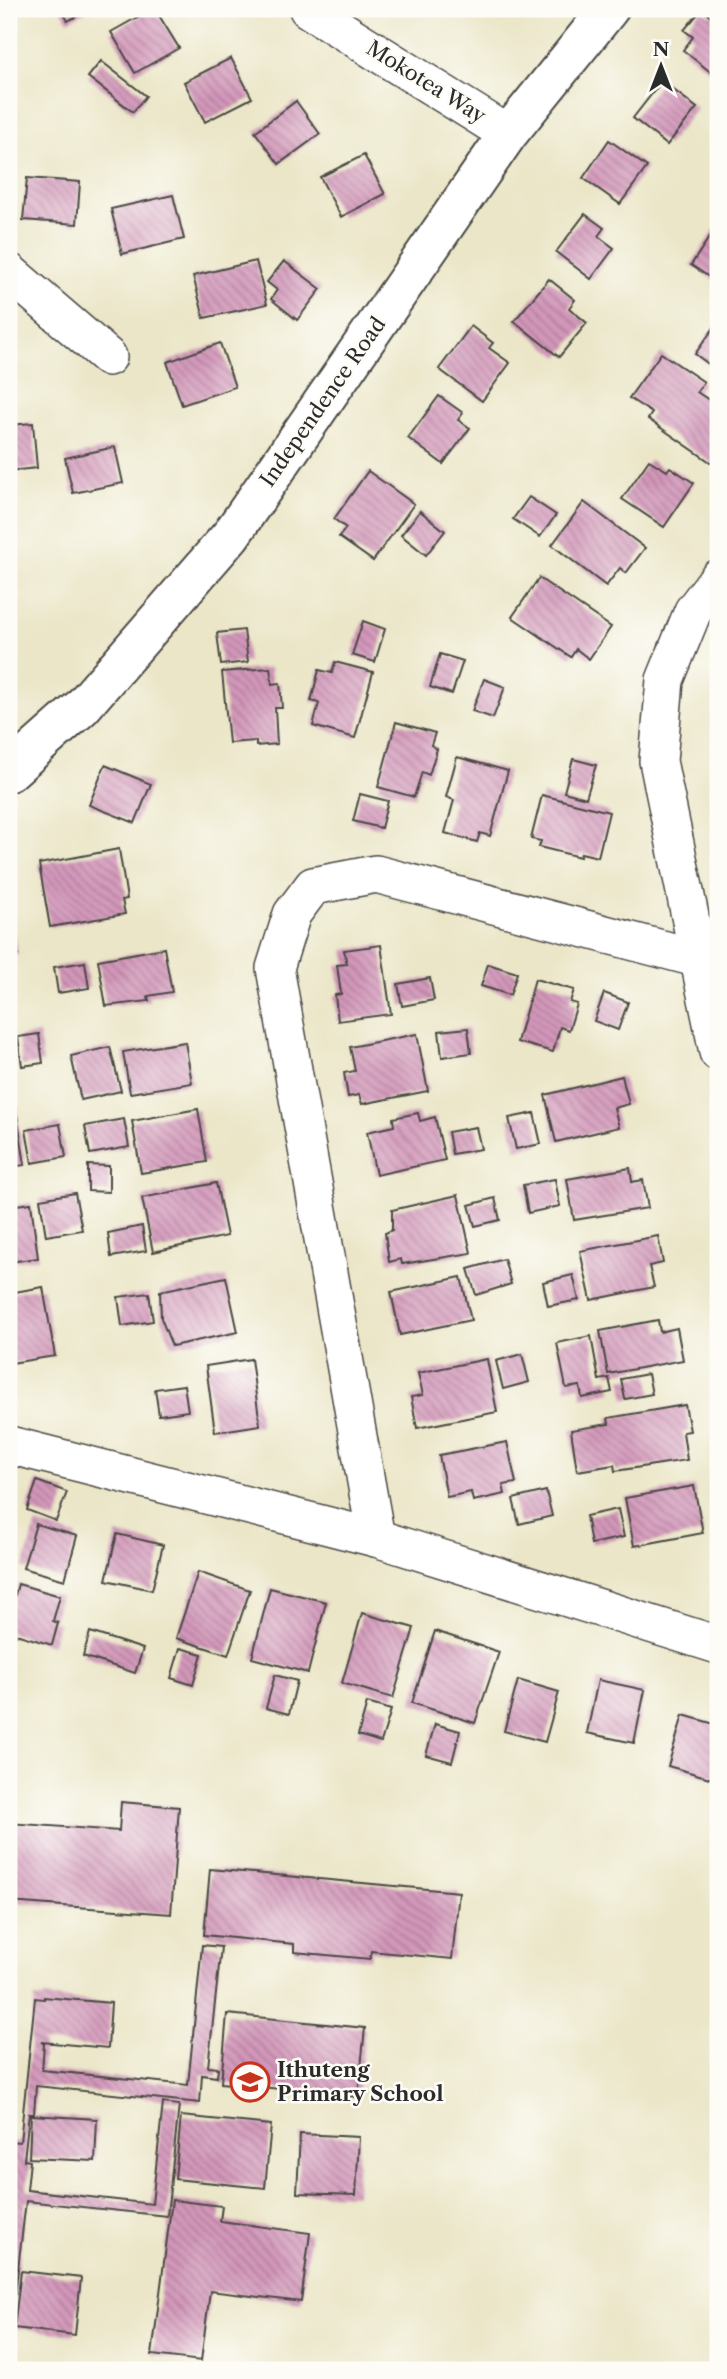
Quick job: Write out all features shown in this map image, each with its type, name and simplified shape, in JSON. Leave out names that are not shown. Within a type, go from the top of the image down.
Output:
[{"type":"street","name":"Mokotea Way","points":[[309,9],[508,134]]},
{"type":"street","name":"Independence Road","points":[[9,772],[82,707],[231,535],[508,134],[609,9]]},
{"type":"street","points":[[9,272],[107,357]]},
{"type":"street","points":[[718,578],[693,611],[665,680],[658,761],[718,1052]]},
{"type":"street","points":[[376,1538],[275,968],[292,914],[313,886],[376,874],[700,959]]},
{"type":"street","points":[[9,1445],[376,1538],[718,1646]]},
{"type":"building","points":[[61,9],[90,9],[68,21]]},
{"type":"building","points":[[155,9],[179,48],[135,73],[111,32]]},
{"type":"building","points":[[702,9],[710,16],[718,9],[718,78],[683,50],[693,37],[684,30]]},
{"type":"building","points":[[231,58],[252,98],[205,122],[184,82]]},
{"type":"building","points":[[101,61],[146,96],[133,112],[88,77]]},
{"type":"building","points":[[662,81],[697,108],[667,145],[633,118]]},
{"type":"building","points":[[296,101],[320,134],[279,164],[255,132]]},
{"type":"building","points":[[9,119],[18,136],[9,141]]},
{"type":"building","points":[[609,140],[647,167],[620,204],[583,178]]},
{"type":"building","points":[[364,155],[385,194],[341,217],[320,177]]},
{"type":"building","points":[[27,178],[80,182],[77,224],[23,220]]},
{"type":"building","points":[[173,195],[184,239],[122,254],[111,209]]},
{"type":"building","points":[[585,214],[604,228],[598,236],[614,248],[591,279],[556,252]]},
{"type":"building","points":[[718,224],[718,283],[691,265]]},
{"type":"building","points":[[256,261],[267,304],[204,318],[193,276]]},
{"type":"building","points":[[284,261],[321,289],[297,320],[271,299],[277,290],[267,282]]},
{"type":"building","points":[[549,279],[575,300],[569,308],[587,323],[559,357],[514,321]]},
{"type":"building","points":[[718,322],[718,371],[695,354]]},
{"type":"building","points":[[471,326],[493,343],[489,348],[510,363],[482,401],[439,369]]},
{"type":"building","points":[[220,343],[235,387],[182,405],[167,362]]},
{"type":"building","points":[[661,353],[704,382],[697,392],[718,406],[716,466],[648,419],[652,413],[629,398]]},
{"type":"building","points":[[439,396],[463,413],[458,420],[470,428],[443,464],[408,438]]},
{"type":"building","points":[[33,423],[37,468],[9,471],[9,425]]},
{"type":"building","points":[[115,447],[123,483],[73,493],[65,458]]},
{"type":"building","points":[[649,460],[667,471],[670,467],[694,483],[664,527],[622,499]]},
{"type":"building","points":[[368,471],[414,504],[373,561],[339,537],[346,528],[334,519]]},
{"type":"building","points":[[529,497],[556,515],[540,537],[513,519]]},
{"type":"building","points":[[584,502],[645,548],[626,573],[620,568],[606,586],[552,545]]},
{"type":"building","points":[[420,511],[445,531],[426,555],[401,535]]},
{"type":"building","points":[[539,578],[611,627],[589,659],[576,649],[571,657],[512,617]]},
{"type":"building","points":[[363,621],[385,629],[375,662],[352,655]]},
{"type":"building","points":[[244,630],[248,662],[221,665],[217,633]]},
{"type":"building","points":[[440,654],[463,661],[452,694],[430,687]]},
{"type":"building","points":[[335,662],[373,672],[355,738],[313,726],[319,703],[311,701],[319,670],[332,673]]},
{"type":"building","points":[[270,668],[272,684],[280,683],[282,708],[275,708],[277,744],[256,746],[256,741],[229,743],[222,672]]},
{"type":"building","points":[[484,679],[505,687],[493,718],[472,711]]},
{"type":"building","points":[[396,722],[435,733],[431,745],[437,749],[429,775],[422,772],[414,797],[378,787]]},
{"type":"building","points":[[457,757],[508,771],[490,836],[480,833],[477,842],[445,833],[454,800],[446,797]]},
{"type":"building","points":[[573,759],[596,765],[586,798],[564,792]]},
{"type":"building","points":[[105,765],[151,784],[135,823],[89,805]]},
{"type":"building","points":[[360,794],[388,801],[381,828],[353,821]]},
{"type":"building","points":[[542,795],[609,812],[598,857],[581,853],[580,857],[539,847],[541,841],[531,839]]},
{"type":"building","points":[[119,849],[127,899],[122,900],[125,914],[50,927],[39,864]]},
{"type":"building","points":[[13,928],[18,955],[9,957],[9,929]]},
{"type":"building","points":[[381,945],[391,1014],[338,1021],[335,995],[341,994],[337,965],[347,964],[344,950]]},
{"type":"building","points":[[164,948],[172,992],[148,996],[149,1001],[106,1006],[98,960]]},
{"type":"building","points":[[85,962],[89,988],[58,993],[54,967]]},
{"type":"building","points":[[488,964],[517,973],[510,995],[481,986]]},
{"type":"building","points":[[430,978],[434,1000],[402,1006],[398,984]]},
{"type":"building","points":[[535,979],[574,990],[570,1002],[577,1004],[569,1030],[560,1027],[553,1052],[517,1042]]},
{"type":"building","points":[[604,993],[628,1002],[618,1030],[594,1021]]},
{"type":"building","points":[[468,1028],[471,1053],[442,1057],[439,1031]]},
{"type":"building","points":[[39,1034],[43,1063],[22,1066],[18,1037]]},
{"type":"building","points":[[417,1034],[428,1091],[362,1104],[359,1095],[348,1097],[344,1073],[355,1071],[350,1047]]},
{"type":"building","points":[[185,1042],[192,1083],[130,1093],[123,1052]]},
{"type":"building","points":[[110,1047],[121,1091],[81,1100],[71,1056]]},
{"type":"building","points":[[622,1076],[629,1104],[614,1108],[619,1127],[556,1142],[545,1095]]},
{"type":"building","points":[[16,1108],[25,1165],[9,1167],[9,1109]]},
{"type":"building","points":[[198,1109],[207,1162],[141,1173],[132,1121]]},
{"type":"building","points":[[418,1113],[420,1121],[435,1117],[445,1160],[376,1175],[367,1132],[394,1126],[393,1118]]},
{"type":"building","points":[[534,1113],[541,1144],[516,1149],[509,1118]]},
{"type":"building","points":[[124,1119],[129,1147],[90,1154],[85,1126]]},
{"type":"building","points":[[60,1124],[66,1157],[32,1163],[26,1130]]},
{"type":"building","points":[[476,1127],[481,1149],[452,1154],[448,1132]]},
{"type":"building","points":[[88,1165],[109,1166],[109,1192],[88,1191]]},
{"type":"building","points":[[630,1168],[632,1182],[643,1180],[648,1208],[574,1220],[567,1179]]},
{"type":"building","points":[[555,1179],[560,1206],[528,1213],[523,1185]]},
{"type":"building","points":[[216,1183],[227,1236],[153,1252],[142,1198]]},
{"type":"building","points":[[75,1193],[82,1230],[46,1236],[40,1199]]},
{"type":"building","points":[[458,1195],[471,1253],[402,1264],[401,1259],[389,1262],[385,1233],[392,1230],[392,1210]]},
{"type":"building","points":[[495,1198],[500,1220],[475,1226],[469,1205]]},
{"type":"building","points":[[31,1203],[38,1258],[9,1262],[9,1206]]},
{"type":"building","points":[[142,1226],[146,1251],[111,1257],[108,1233]]},
{"type":"building","points":[[658,1236],[663,1263],[649,1266],[654,1287],[591,1300],[580,1251]]},
{"type":"building","points":[[504,1259],[511,1284],[476,1295],[468,1269]]},
{"type":"building","points":[[573,1275],[579,1300],[548,1306],[543,1282]]},
{"type":"building","points":[[226,1277],[238,1332],[172,1346],[161,1318],[160,1291]]},
{"type":"building","points":[[461,1277],[471,1320],[400,1335],[391,1292]]},
{"type":"building","points":[[43,1287],[55,1356],[11,1363],[9,1293]]},
{"type":"building","points":[[149,1293],[153,1321],[122,1326],[118,1297]]},
{"type":"building","points":[[658,1320],[660,1332],[677,1328],[683,1360],[608,1374],[600,1331]]},
{"type":"building","points":[[591,1336],[599,1380],[609,1378],[612,1392],[582,1398],[580,1386],[566,1388],[557,1343]]},
{"type":"building","points":[[522,1354],[529,1382],[503,1389],[496,1361]]},
{"type":"building","points":[[251,1359],[260,1425],[215,1432],[206,1366]]},
{"type":"building","points":[[487,1359],[497,1412],[417,1428],[411,1397],[423,1395],[418,1373]]},
{"type":"building","points":[[648,1374],[652,1394],[625,1399],[621,1379]]},
{"type":"building","points":[[184,1385],[188,1411],[159,1415],[155,1389]]},
{"type":"building","points":[[685,1405],[690,1431],[683,1432],[687,1460],[615,1471],[614,1465],[577,1471],[571,1430],[609,1424],[608,1418]]},
{"type":"building","points":[[507,1442],[516,1483],[503,1485],[505,1494],[473,1501],[471,1492],[447,1497],[439,1455]]},
{"type":"building","points":[[37,1481],[67,1492],[56,1521],[27,1510]]},
{"type":"building","points":[[694,1486],[703,1533],[634,1546],[625,1498]]},
{"type":"building","points":[[546,1491],[552,1516],[519,1524],[513,1499]]},
{"type":"building","points":[[618,1509],[624,1537],[591,1544],[586,1516]]},
{"type":"building","points":[[36,1524],[77,1536],[65,1580],[23,1568]]},
{"type":"building","points":[[117,1534],[163,1545],[152,1590],[106,1580]]},
{"type":"building","points":[[198,1572],[250,1590],[228,1655],[176,1638]]},
{"type":"building","points":[[18,1584],[60,1596],[53,1621],[58,1623],[52,1645],[9,1632],[9,1617]]},
{"type":"building","points":[[270,1588],[326,1602],[308,1673],[252,1658]]},
{"type":"building","points":[[362,1613],[414,1628],[393,1698],[342,1683]]},
{"type":"building","points":[[435,1631],[499,1652],[475,1723],[412,1703]]},
{"type":"building","points":[[90,1632],[143,1649],[135,1673],[83,1656]]},
{"type":"building","points":[[180,1648],[202,1654],[193,1685],[171,1678]]},
{"type":"building","points":[[275,1675],[297,1681],[289,1714],[266,1708]]},
{"type":"building","points":[[518,1680],[559,1692],[545,1742],[504,1731]]},
{"type":"building","points":[[598,1680],[645,1690],[634,1743],[587,1733]]},
{"type":"building","points":[[367,1703],[391,1710],[381,1742],[358,1735]]},
{"type":"building","points":[[683,1715],[718,1725],[718,1761],[713,1779],[668,1766]]},
{"type":"building","points":[[435,1724],[460,1731],[452,1762],[426,1755]]},
{"type":"building","points":[[121,1802],[179,1807],[171,1914],[9,1902],[9,1823],[119,1831]]},
{"type":"building","points":[[210,1869],[459,1892],[452,1959],[371,1951],[370,1959],[294,1952],[294,1944],[204,1935]]},
{"type":"building","points":[[202,1945],[221,1947],[208,2067],[218,2068],[217,2077],[202,2075],[200,2103],[36,2086],[34,2114],[29,2114],[24,2160],[30,2161],[27,2190],[152,2204],[163,2103],[179,2105],[167,2216],[26,2201],[15,2294],[9,2293],[9,2141],[20,2142],[35,1998],[111,2003],[108,2048],[41,2042],[44,2044],[42,2070],[188,2085]]},
{"type":"building","points":[[227,2014],[365,2028],[358,2097],[221,2083]]},
{"type":"building","points":[[31,2115],[97,2119],[95,2161],[29,2158]]},
{"type":"building","points":[[181,2116],[271,2125],[265,2188],[175,2179]]},
{"type":"building","points":[[300,2134],[359,2137],[356,2195],[297,2193]]},
{"type":"building","points":[[172,2200],[222,2206],[220,2221],[310,2233],[301,2302],[210,2291],[201,2361],[152,2355]]},
{"type":"building","points":[[21,2271],[81,2278],[75,2335],[14,2328]]},
{"type":"place","name":"Ithuteng Primary School","points":[[250,2082]]}]
